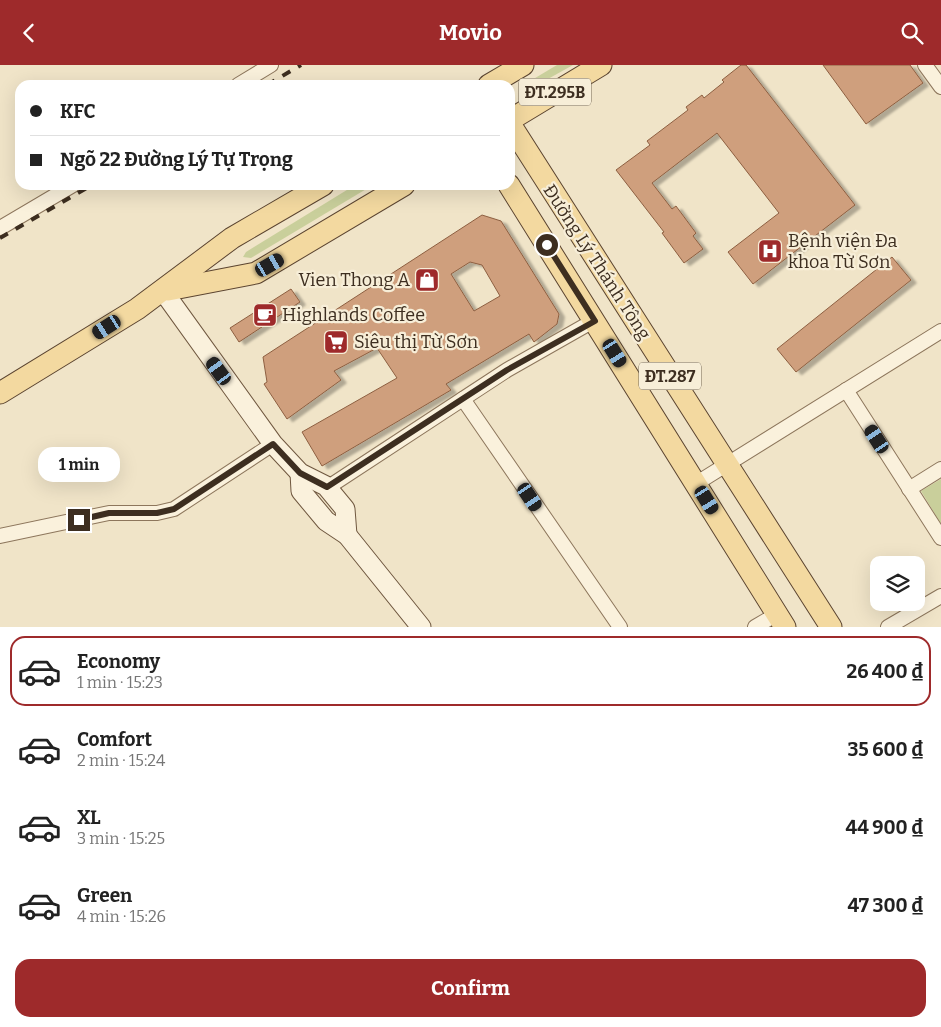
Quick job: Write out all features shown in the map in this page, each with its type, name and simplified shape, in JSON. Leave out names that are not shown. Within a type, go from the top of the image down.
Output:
[{"type":"main road","name":"ĐT.295B","points":[[497,80],[522,65]]},
{"type":"main road","name":"ĐT.295B","points":[[515,117],[601,65]]},
{"type":"main road","name":"Đường Lý Thánh Tông","points":[[515,132],[831,627]]},
{"type":"main road","points":[[0,393],[163,291],[232,239],[315,190]]},
{"type":"main road","points":[[163,291],[256,273],[396,190]]},
{"type":"main road","name":"Đường Lý Thánh Tông","points":[[512,190],[697,483],[781,621]]},
{"type":"main road","points":[[163,291],[273,444],[300,473],[327,487],[344,509],[347,535]]},
{"type":"main road","points":[[595,321],[624,304]]},
{"type":"main road","points":[[300,473],[301,491],[326,521],[347,535],[421,627]]},
{"type":"street","points":[[246,80],[272,65]]},
{"type":"street","points":[[925,65],[941,87]]},
{"type":"street","points":[[0,228],[65,190]]},
{"type":"street","points":[[327,487],[507,370],[595,321]]},
{"type":"street","points":[[697,483],[941,331]]},
{"type":"street","points":[[846,390],[941,538]]},
{"type":"street","points":[[463,399],[620,627]]},
{"type":"street","points":[[0,536],[109,513],[157,513],[174,509],[273,444]]},
{"type":"street","points":[[909,489],[941,469]]},
{"type":"street","points":[[888,627],[941,596]]},
{"type":"street","points":[[755,627],[781,621]]},
{"type":"green space","points":[[557,65],[573,65],[521,94],[520,87]]},
{"type":"green space","points":[[347,190],[365,190],[251,258],[243,257],[246,252]]},
{"type":"green space","points":[[941,479],[941,524],[921,491]]},
{"type":"building","points":[[741,65],[746,65],[855,205],[753,284],[728,252],[779,213],[717,133],[652,183],[672,209],[676,206],[696,233],[693,236],[703,249],[684,263],[662,233],[664,232],[616,170],[650,145],[647,141],[688,110],[686,107],[702,95],[704,98]]},
{"type":"building","points":[[823,65],[910,65],[923,83],[866,124]]},
{"type":"building","points":[[482,215],[501,221],[559,314],[557,324],[534,342],[529,334],[446,384],[451,390],[322,466],[302,432],[397,378],[377,348],[334,371],[341,380],[287,419],[264,384],[267,382],[263,357]],"holes":[[[470,262],[482,265],[500,296],[474,311],[451,274]]]},
{"type":"building","points":[[892,257],[911,280],[796,372],[777,349]]},
{"type":"building","name":"Highlands Coffee","points":[[291,289],[300,302],[239,342],[230,328]]},
{"type":"railway","points":[[276,80],[301,65]]},
{"type":"railway","points":[[0,238],[83,190]]},
{"type":"place","name":"Bệnh viện Đa khoa Từ Sơn","points":[[770,251]]},
{"type":"place","name":"Vien Thong A","points":[[427,280]]},
{"type":"place","name":"Highlands Coffee","points":[[265,315]]},
{"type":"place","name":"Siêu thị Từ Sơn","points":[[336,342]]},
{"type":"route","points":[[79,520],[109,513],[157,513],[174,509],[273,444],[300,473],[327,487],[507,370],[595,321],[547,245]]}]
